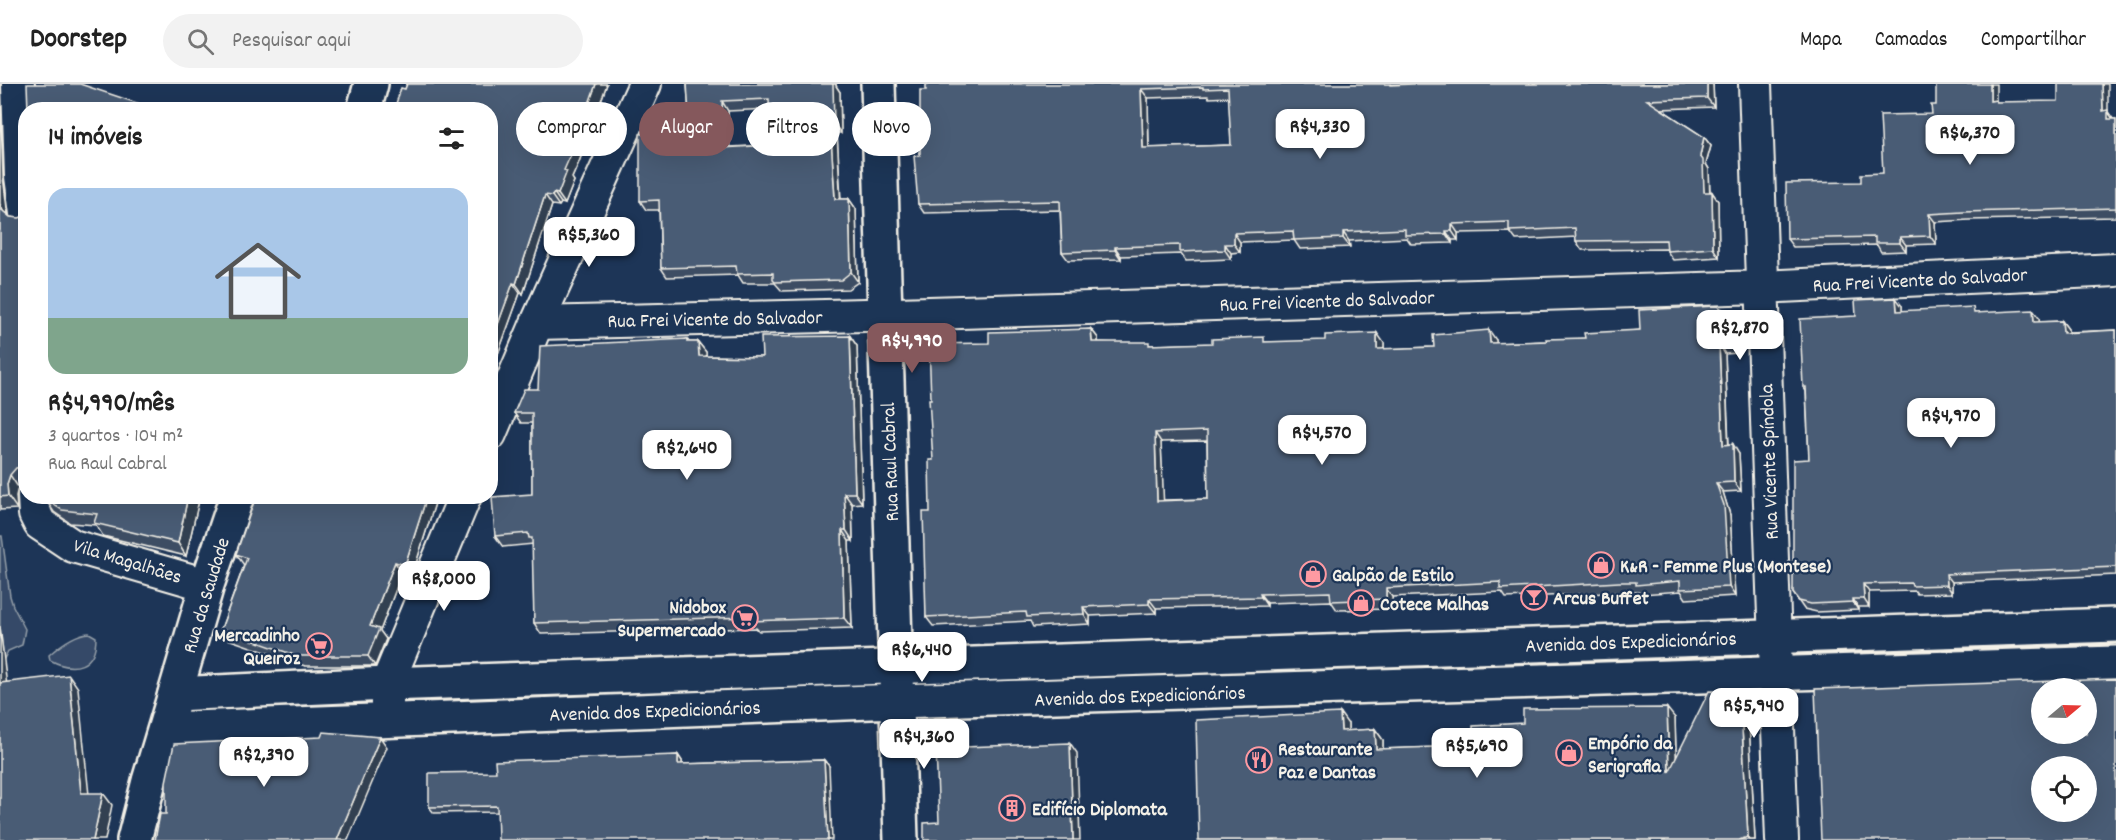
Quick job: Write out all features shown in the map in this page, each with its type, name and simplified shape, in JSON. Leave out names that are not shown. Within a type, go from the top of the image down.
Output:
[{"type":"main road","points":[[366,102],[371,84]]},
{"type":"main road","name":"Rua Raul Cabral","points":[[878,84],[901,840]]},
{"type":"main road","name":"Rua da Saudade","points":[[134,840],[207,585],[234,504]]},
{"type":"main road","name":"Avenida dos Expedicionários","points":[[175,694],[896,666],[2116,626]]},
{"type":"main road","name":"Avenida dos Expedicionários","points":[[165,729],[387,719],[2116,663]]},
{"type":"street","points":[[18,84],[19,102]]},
{"type":"street","points":[[498,415],[645,84]]},
{"type":"street","name":"Rua Vicente Spíndola","points":[[1755,84],[1782,840]]},
{"type":"street","name":"Rua Frei Vicente do Salvador","points":[[537,323],[1762,287],[2116,270]]},
{"type":"street","name":"Vila Magalhães","points":[[34,504],[35,513],[40,524],[73,546],[207,585]]},
{"type":"street","points":[[387,719],[387,684],[462,504]]},
{"type":"shaded area","points":[[0,536],[2,536],[10,596],[25,629],[22,645],[8,651],[4,659],[0,627]]},
{"type":"shaded area","points":[[89,633],[96,637],[95,647],[88,661],[82,665],[67,666],[50,660],[49,655],[62,644]]},
{"type":"building","points":[[27,84],[80,84],[134,102],[28,102]]},
{"type":"building","points":[[407,84],[596,84],[590,102],[516,102],[516,156],[570,156],[558,194],[545,195],[516,284],[513,283],[498,324],[498,102],[397,102],[401,88],[405,89]]},
{"type":"building","points":[[687,84],[833,84],[833,102],[769,102],[769,99],[688,102]]},
{"type":"building","points":[[926,84],[1707,84],[1707,98],[1647,100],[1704,137],[1700,156],[1703,160],[1704,192],[1712,192],[1713,248],[1667,251],[1666,240],[1576,241],[1575,228],[1509,231],[1509,222],[1452,224],[1452,231],[1446,231],[1446,234],[1405,235],[1405,229],[1343,232],[1343,238],[1294,240],[1293,231],[1234,233],[1234,244],[1225,244],[1225,250],[1180,252],[1180,245],[1115,247],[1115,250],[1062,252],[1060,201],[918,204],[914,156],[931,156],[931,102],[920,102],[920,90],[926,90]],"holes":[[[1228,88],[1231,145],[1143,148],[1141,89]]]},
{"type":"building","points":[[1936,84],[1990,84],[1990,101],[1996,100],[1996,102],[2058,101],[2058,84],[2102,84],[2103,111],[2108,110],[2108,119],[2116,119],[2116,208],[1929,214],[1930,236],[1900,237],[1900,243],[1875,243],[1875,237],[1787,239],[1786,183],[1861,182],[1861,174],[1883,173],[1880,115],[1932,114],[1931,105],[1936,105]]},
{"type":"building","points":[[734,147],[746,147],[746,156],[832,156],[835,199],[849,199],[851,272],[841,280],[775,282],[773,273],[737,274],[736,266],[661,268],[659,200],[640,201],[640,156],[734,156]]},
{"type":"building","points":[[0,204],[3,211],[10,217],[18,218],[18,468],[10,475],[7,484],[8,496],[0,497]]},
{"type":"building","points":[[1896,298],[1897,311],[1973,307],[1974,313],[2033,310],[2034,322],[2062,321],[2063,333],[2116,330],[2116,567],[1946,574],[1947,585],[1863,584],[1864,599],[1853,599],[1853,602],[1811,604],[1799,601],[1793,593],[1793,460],[1809,459],[1800,319],[1856,316],[1855,300]]},
{"type":"building","points":[[1717,306],[1727,312],[1730,322],[1730,344],[1719,344],[1723,445],[1733,444],[1734,482],[1716,483],[1724,505],[1729,587],[1680,589],[1680,581],[1636,585],[1636,582],[1619,582],[1500,589],[1500,582],[1386,588],[1386,599],[1331,601],[1330,592],[1260,594],[1261,597],[1149,599],[1149,604],[1083,607],[1084,614],[1027,617],[1026,612],[926,617],[923,512],[930,512],[929,460],[933,460],[929,399],[931,399],[929,344],[989,343],[989,332],[1091,329],[1092,342],[1149,342],[1149,345],[1212,343],[1212,339],[1264,337],[1264,342],[1325,340],[1325,335],[1377,333],[1377,349],[1434,347],[1433,335],[1489,330],[1490,343],[1585,338],[1584,333],[1640,330],[1639,310]],"holes":[[[1207,431],[1208,499],[1157,501],[1155,433]]]},
{"type":"building","points":[[850,336],[855,493],[844,493],[846,530],[842,530],[844,618],[751,621],[752,617],[534,623],[532,538],[529,538],[528,533],[495,536],[493,504],[498,504],[498,497],[532,494],[532,413],[514,413],[524,389],[538,389],[540,346],[687,339],[687,342],[698,342],[699,356],[762,357],[761,337]]},
{"type":"building","points":[[53,504],[186,504],[178,543],[94,523],[97,514],[62,510]]},
{"type":"building","points":[[253,504],[424,504],[405,565],[395,562],[370,626],[379,629],[368,656],[297,656],[221,629],[247,558],[236,554]]},
{"type":"building","points":[[69,675],[81,793],[103,793],[93,840],[0,840],[0,683]]},
{"type":"building","points":[[2116,679],[2116,840],[1821,840],[1815,689],[2031,682],[2031,744],[2097,744],[2097,680]]},
{"type":"building","points":[[1709,691],[1740,692],[1748,837],[1739,840],[1199,840],[1196,720],[1340,713],[1341,731],[1375,729],[1376,749],[1469,746],[1468,736],[1473,736],[1473,726],[1523,723],[1523,709],[1667,708],[1669,772]]},
{"type":"building","points":[[323,732],[380,737],[337,840],[155,840],[160,814],[166,814],[166,782],[174,744],[321,737]]},
{"type":"building","name":"Edifício Diplomata","points":[[1070,743],[1073,840],[924,840],[924,823],[939,822],[936,748]]},
{"type":"building","points":[[678,755],[678,764],[824,760],[828,840],[498,840],[497,806],[429,807],[429,773],[496,772],[495,761]]},
{"type":"place","name":"K&R - Femme Plus (Montese)","points":[[1601,565]]},
{"type":"place","name":"Galpão de Estilo","points":[[1313,574]]},
{"type":"place","name":"Arcus Buffet","points":[[1534,597]]},
{"type":"place","name":"Cotece Malhas","points":[[1361,603]]},
{"type":"place","name":"Nidobox Supermercado","points":[[745,618]]},
{"type":"place","name":"Mercadinho Queiroz","points":[[319,646]]},
{"type":"place","name":"Empório da Serigrafia","points":[[1569,753]]},
{"type":"place","name":"Restaurante Paz e Dantas","points":[[1259,760]]},
{"type":"place","name":"Edifício Diplomata","points":[[1012,808]]}]
